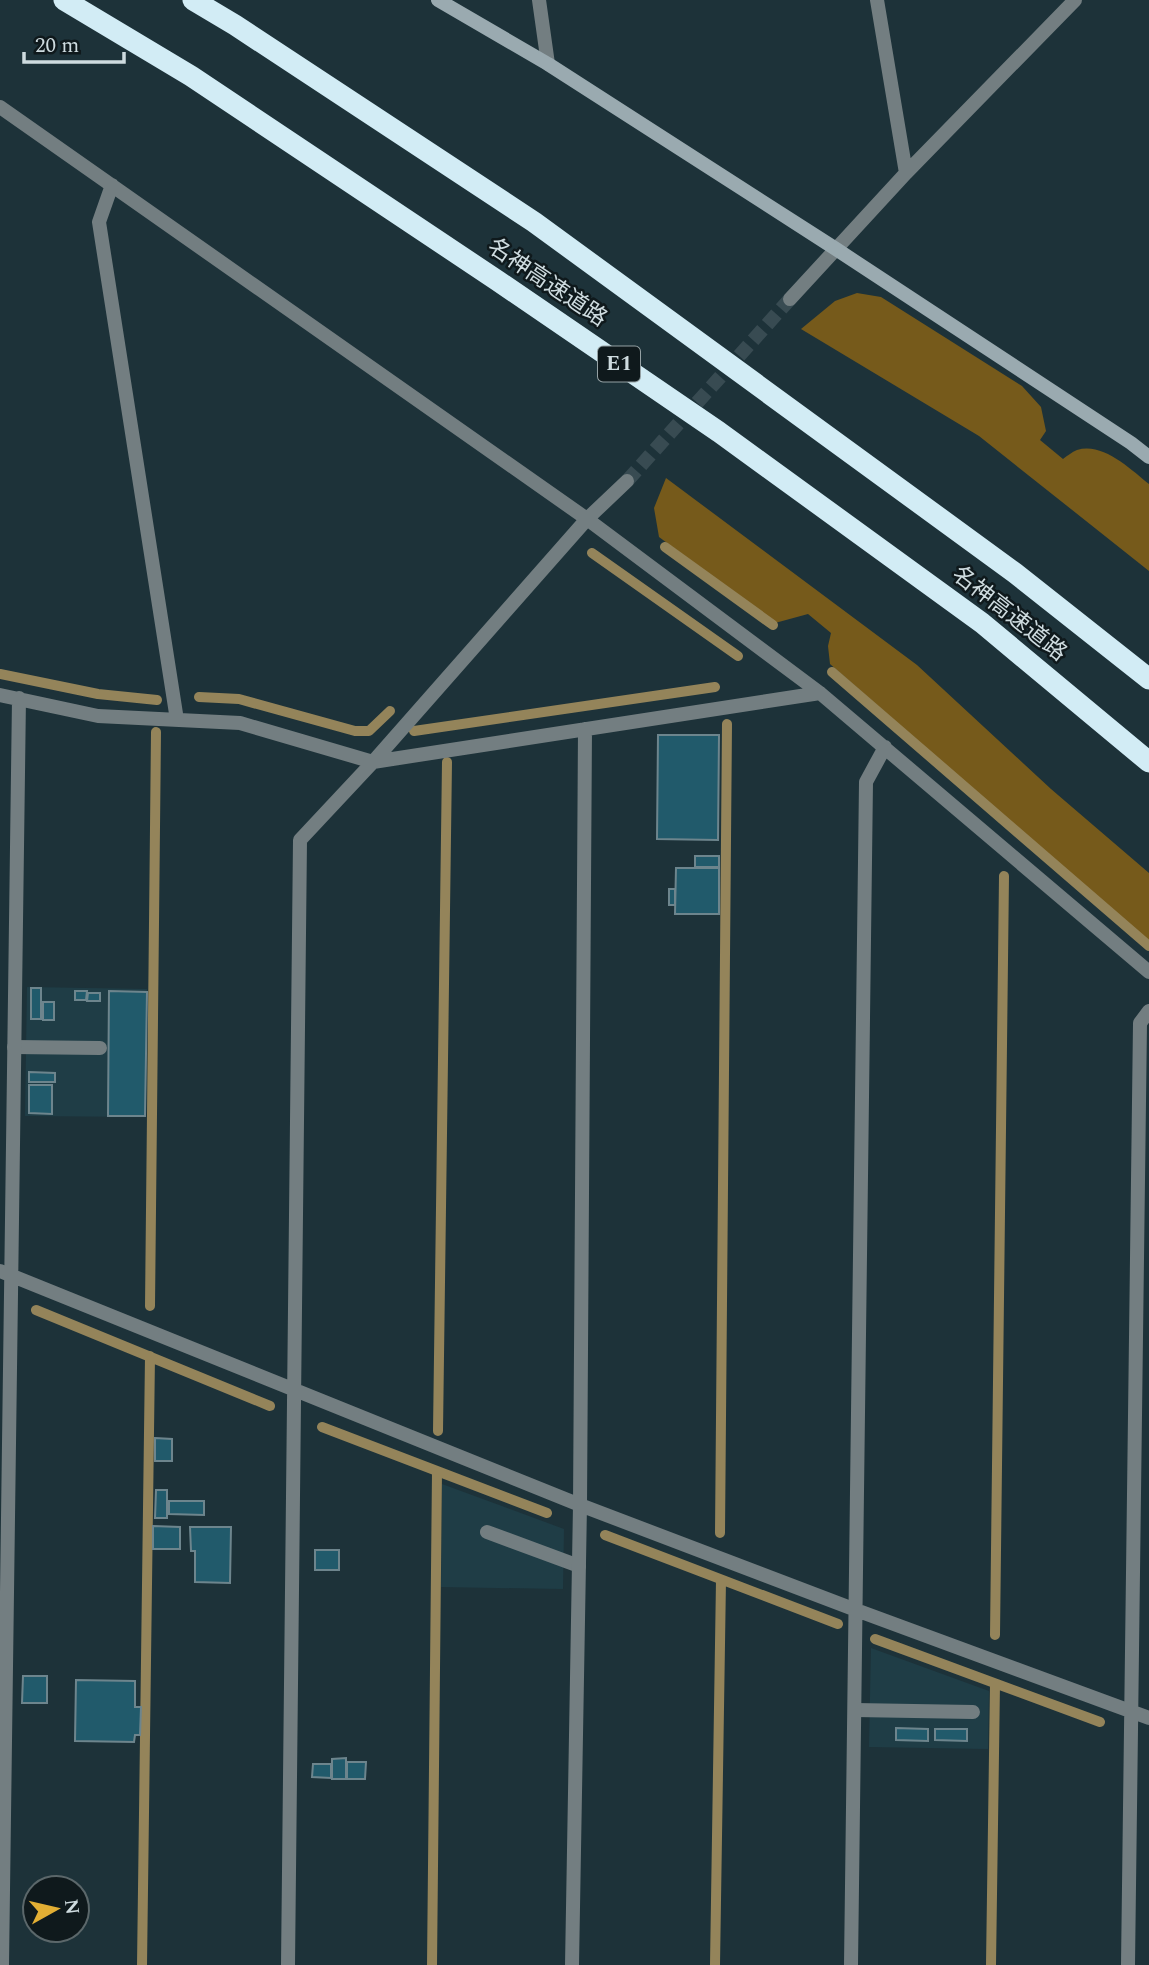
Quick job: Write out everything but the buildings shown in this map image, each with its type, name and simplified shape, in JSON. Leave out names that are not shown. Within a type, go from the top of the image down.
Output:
[{"type":"highway","name":"名神高速道路","points":[[64,0],[191,76],[487,273],[719,432],[982,623],[1149,762]]},
{"type":"highway","name":"名神高速道路","points":[[193,0],[236,25],[534,222],[1015,573],[1149,679]]},
{"type":"street","points":[[438,0],[548,64],[836,249],[1149,457]]},
{"type":"street","points":[[539,0],[548,64]]},
{"type":"street","points":[[877,0],[906,173]]},
{"type":"street","points":[[790,299],[906,173],[1075,0]]},
{"type":"street","points":[[0,107],[587,519],[820,693],[1149,972]]},
{"type":"street","points":[[112,185],[99,222],[177,720]]},
{"type":"street","points":[[288,1965],[300,840],[373,762],[587,519],[627,481]]},
{"type":"street","points":[[0,695],[98,716],[240,723],[373,762],[820,693]]},
{"type":"street","points":[[2,1965],[5,1273],[14,1047],[19,698]]},
{"type":"street","points":[[572,1965],[580,1505],[585,729]]},
{"type":"street","points":[[852,1965],[866,782],[885,747]]},
{"type":"street","points":[[1128,1965],[1140,1023],[1149,1011]]},
{"type":"street","points":[[14,1047],[100,1048]]},
{"type":"street","points":[[5,1273],[580,1505],[1149,1718]]},
{"type":"street","points":[[487,1532],[579,1566]]},
{"type":"street","points":[[855,1710],[973,1712]]},
{"type":"shaded area","points":[[857,293],[881,297],[1022,386],[1041,407],[1046,431],[1040,440],[1063,459],[1077,450],[1097,450],[1116,458],[1149,484],[1149,571],[979,436],[801,329],[835,301]]},
{"type":"shaded area","points":[[666,478],[917,665],[1051,789],[1149,873],[1149,943],[830,664],[828,646],[831,633],[808,614],[775,623],[659,537],[654,508]]},
{"type":"shaded area","points":[[27,987],[147,989],[146,1117],[25,1116]]},
{"type":"shaded area","points":[[442,1484],[564,1529],[563,1589],[441,1587]]},
{"type":"shaded area","points":[[871,1648],[989,1691],[988,1749],[869,1747]]},
{"type":"waterway","points":[[665,547],[773,625]]},
{"type":"waterway","points":[[592,553],[738,656]]},
{"type":"waterway","points":[[832,672],[1149,946]]},
{"type":"waterway","points":[[0,674],[98,694],[157,700]]},
{"type":"waterway","points":[[414,731],[715,687]]},
{"type":"waterway","points":[[199,697],[239,699],[355,731],[369,731],[390,711]]},
{"type":"waterway","points":[[720,1533],[727,724]]},
{"type":"waterway","points":[[150,1306],[156,732]]},
{"type":"waterway","points":[[438,1431],[447,762]]},
{"type":"waterway","points":[[995,1635],[1004,876]]},
{"type":"waterway","points":[[36,1310],[270,1406]]},
{"type":"waterway","points":[[142,1965],[150,1356]]},
{"type":"waterway","points":[[322,1427],[547,1513]]},
{"type":"waterway","points":[[432,1965],[437,1471]]},
{"type":"waterway","points":[[605,1535],[838,1624]]},
{"type":"waterway","points":[[715,1965],[721,1580]]},
{"type":"waterway","points":[[875,1639],[1100,1722]]},
{"type":"waterway","points":[[991,1965],[995,1684]]},
{"type":"tunnel","points":[[627,481],[790,299]]}]
